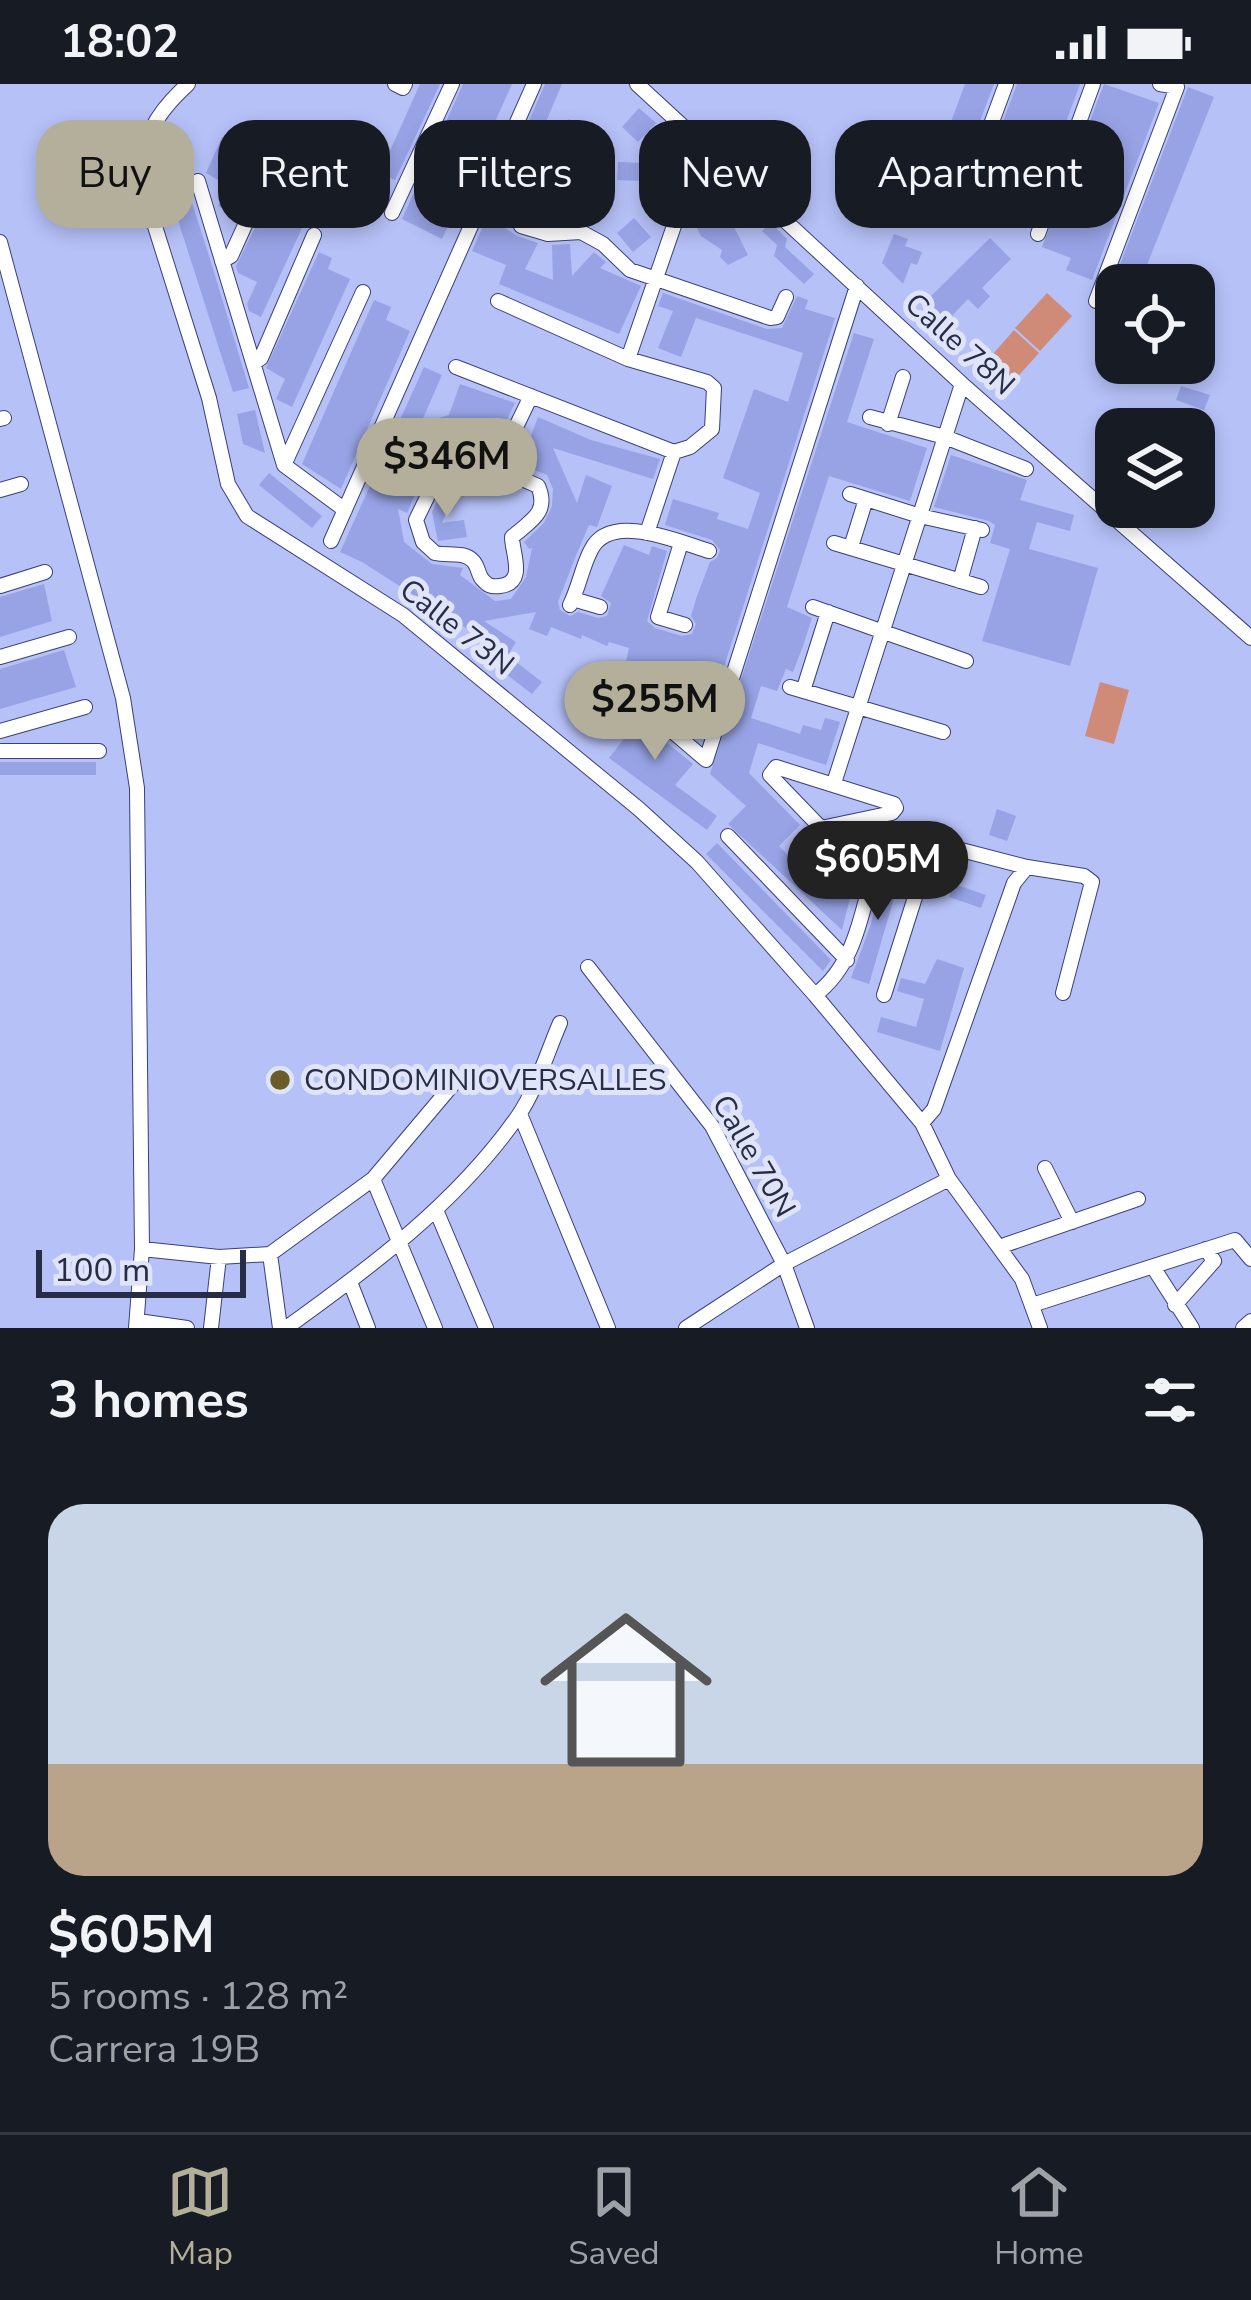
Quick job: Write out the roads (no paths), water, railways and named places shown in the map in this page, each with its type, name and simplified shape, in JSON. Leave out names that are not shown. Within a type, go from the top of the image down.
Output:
[{"type":"street","name":"Calle 73N","points":[[188,84],[151,127],[142,149],[142,185],[208,398],[229,484],[247,516],[403,615],[697,862],[922,1123],[950,1179],[1022,1279],[1040,1328]]},
{"type":"street","points":[[395,84],[404,88],[405,84]]},
{"type":"street","points":[[392,213],[452,84]]},
{"type":"street","points":[[331,541],[534,84]]},
{"type":"street","name":"Calle 78N","points":[[637,84],[675,120]]},
{"type":"street","points":[[993,120],[1006,84]]},
{"type":"street","points":[[1038,234],[1093,84]]},
{"type":"street","points":[[1110,264],[1177,87],[1160,84]]},
{"type":"street","points":[[198,181],[284,465],[345,510]]},
{"type":"street","points":[[222,261],[231,256],[244,228]]},
{"type":"street","points":[[527,228],[548,235],[580,232],[603,244],[630,270],[770,318],[777,317],[786,297]]},
{"type":"street","points":[[580,228],[580,232]]},
{"type":"street","points":[[628,359],[674,228]]},
{"type":"street","name":"Calle 78N","points":[[794,228],[962,384],[1251,638]]},
{"type":"street","points":[[254,363],[261,358],[314,235]]},
{"type":"street","points":[[0,242],[123,698],[137,788],[142,1249],[137,1324],[187,1328]]},
{"type":"street","points":[[722,706],[660,699],[653,704],[652,714],[706,760],[857,286]]},
{"type":"street","points":[[284,465],[363,292]]},
{"type":"street","points":[[456,367],[674,452],[690,447],[712,429],[714,388],[707,382],[628,359],[498,301]]},
{"type":"street","points":[[888,424],[903,377]]},
{"type":"street","points":[[834,783],[962,384]]},
{"type":"street","points":[[497,466],[531,396]]},
{"type":"street","points":[[870,417],[945,437],[1025,469]]},
{"type":"street","points":[[456,448],[497,466],[538,486],[542,502],[534,522],[512,537],[517,573],[512,582],[490,586],[473,561],[460,554],[435,553],[417,530],[416,520],[447,451],[456,448]]},
{"type":"street","points":[[647,533],[674,452]]},
{"type":"street","points":[[0,490],[21,484]]},
{"type":"street","points":[[850,494],[979,529],[960,581]]},
{"type":"street","points":[[851,548],[866,499]]},
{"type":"street","points":[[599,607],[572,602],[592,544],[606,534],[647,533],[709,550]]},
{"type":"street","points":[[834,542],[981,587]]},
{"type":"street","points":[[681,543],[658,617],[685,626]]},
{"type":"street","points":[[0,586],[45,572]]},
{"type":"street","points":[[943,732],[796,689],[821,610],[966,661]]},
{"type":"street","points":[[0,657],[69,638]]},
{"type":"street","points":[[0,731],[85,707]]},
{"type":"street","points":[[0,752],[99,751]]},
{"type":"street","points":[[776,766],[834,783],[894,804],[896,808],[892,813],[821,828],[770,775],[776,766]]},
{"type":"street","points":[[728,836],[847,960]]},
{"type":"street","points":[[884,995],[934,847],[942,845],[1084,876],[1092,882],[1064,993]]},
{"type":"street","points":[[922,1123],[934,1109],[1014,883],[1027,867]]},
{"type":"street","points":[[815,995],[832,982],[847,960],[874,869]]},
{"type":"street","points":[[851,875],[869,887]]},
{"type":"street","name":"Calle 70N","points":[[588,967],[712,1126],[784,1264],[808,1328]]},
{"type":"street","points":[[270,1254],[283,1328],[350,1282],[436,1210],[520,1114],[560,1023]]},
{"type":"street","points":[[142,1249],[218,1257],[270,1254],[373,1179],[454,1083]]},
{"type":"street","points":[[520,1114],[608,1328]]},
{"type":"street","points":[[1045,1168],[1072,1222]]},
{"type":"street","points":[[373,1179],[435,1328]]},
{"type":"street","points":[[686,1328],[784,1264],[950,1179]]},
{"type":"street","points":[[999,1246],[1138,1199]]},
{"type":"street","points":[[436,1210],[486,1328]]},
{"type":"street","points":[[1032,1305],[1234,1240],[1251,1259]]},
{"type":"street","points":[[1175,1305],[1214,1261],[1206,1250]]},
{"type":"street","points":[[211,1328],[218,1257]]},
{"type":"street","points":[[1153,1267],[1192,1328]]},
{"type":"street","points":[[350,1282],[368,1328]]},
{"type":"street","points":[[1244,1328],[1251,1321]]},
{"type":"place","name":"CONDOMINIOVERSALLES","points":[[280,1080]]}]
